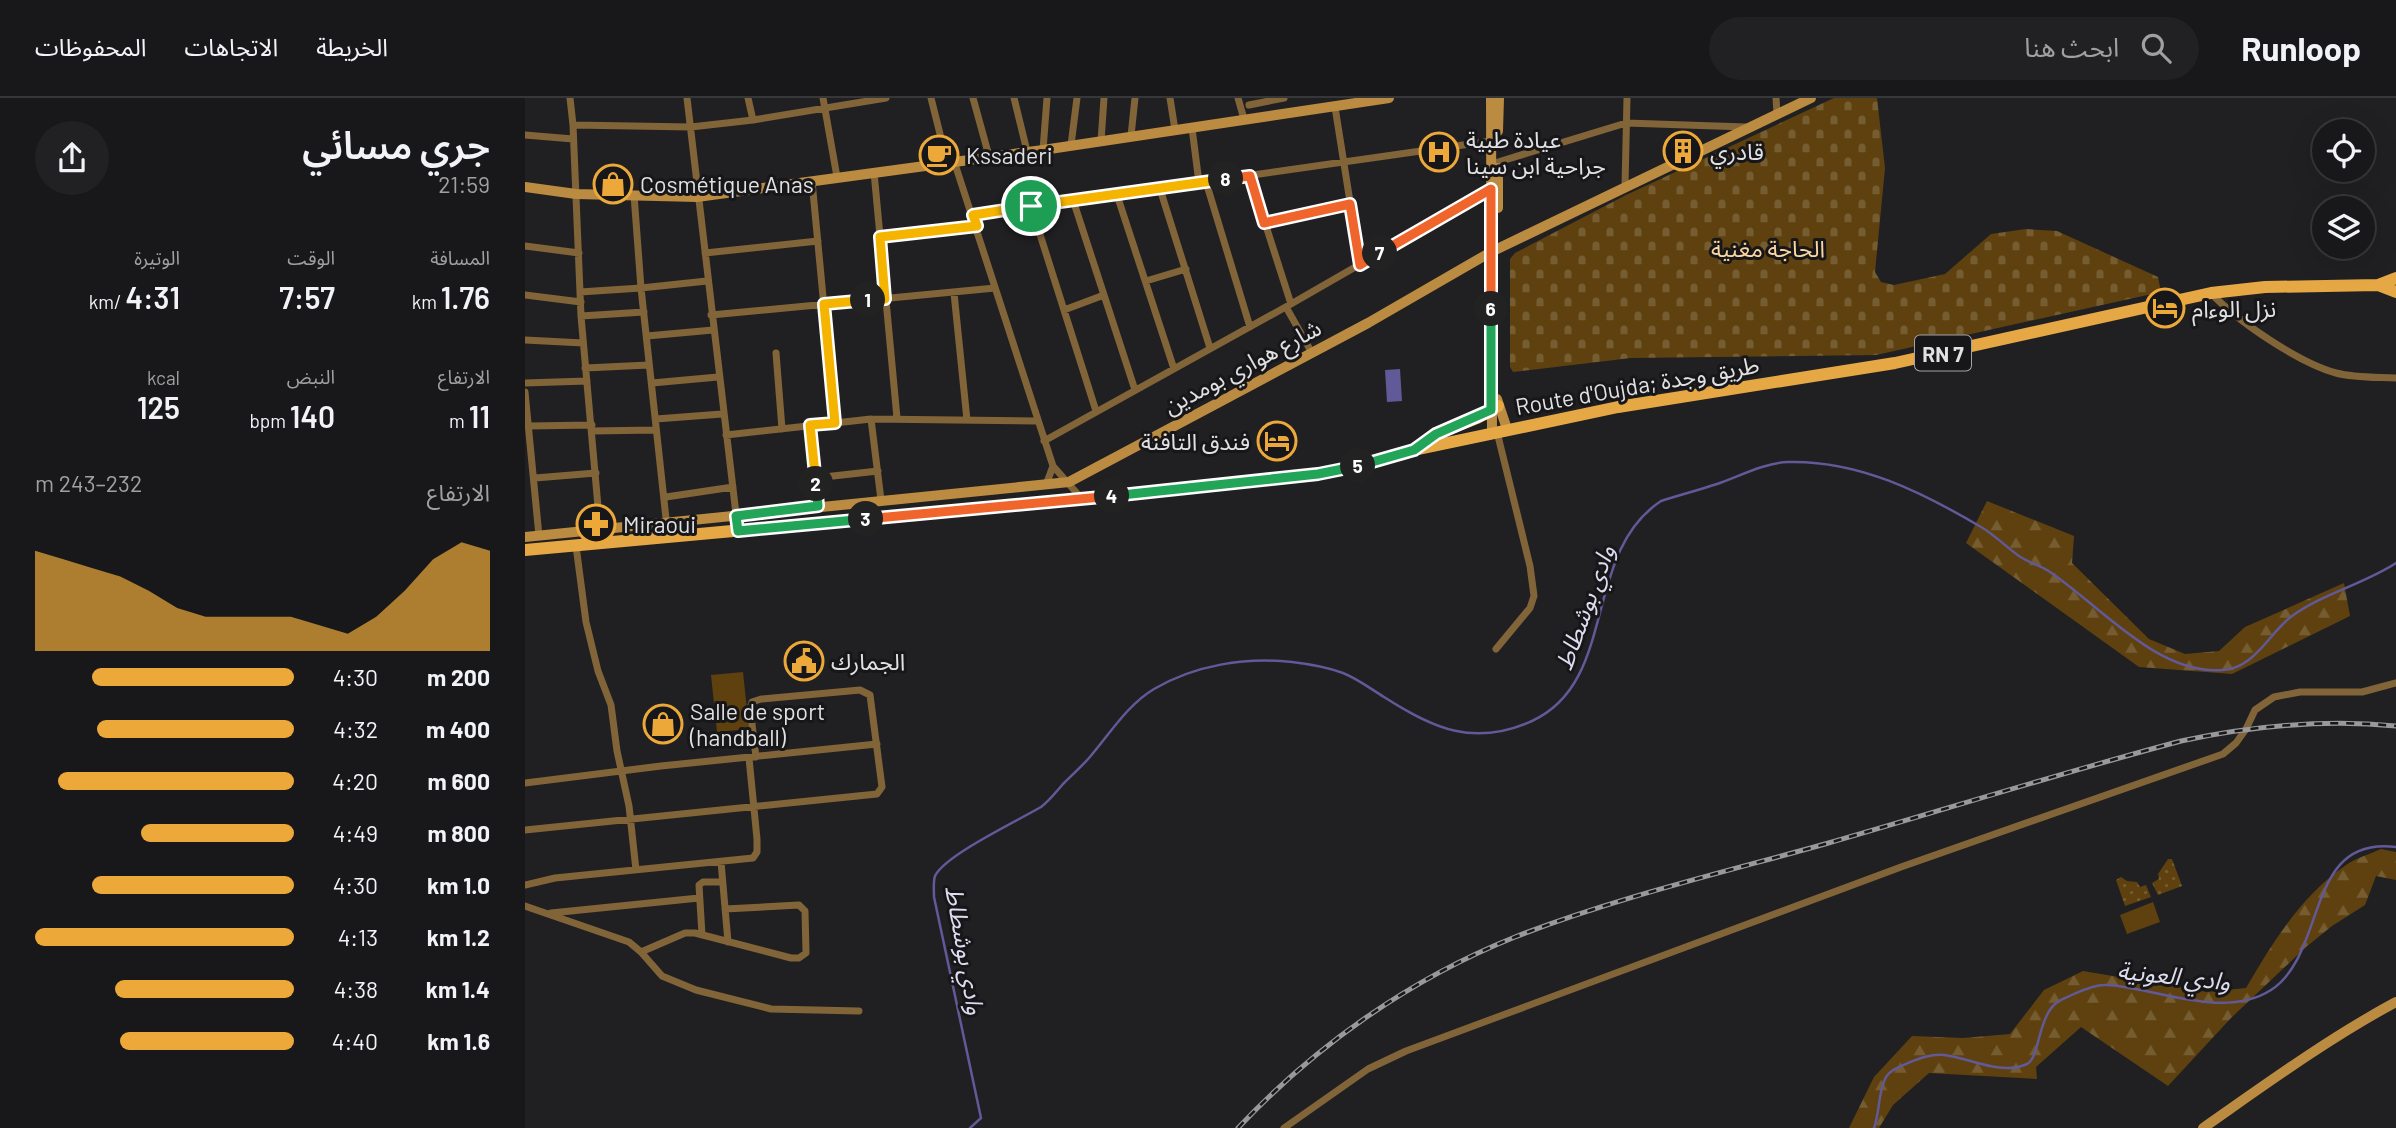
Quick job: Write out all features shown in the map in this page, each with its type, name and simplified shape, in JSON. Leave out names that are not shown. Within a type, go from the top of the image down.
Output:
[{"type":"main road","name":"Route d'Oujda; طريق وجدة","points":[[525,550],[1082,499],[1318,474],[1359,466],[1414,450],[1668,398],[1895,363],[2211,293],[2265,287],[2378,285],[2396,278]]},
{"type":"main road","name":"Route d'Oujda; طريق وجدة","points":[[2378,285],[2396,292]]},
{"type":"main road","points":[[1414,450],[1436,434],[1495,408]]},
{"type":"street","points":[[570,98],[581,316],[600,529]]},
{"type":"street","points":[[687,98],[722,414],[738,531]]},
{"type":"street","points":[[748,98],[753,120]]},
{"type":"street","points":[[823,98],[838,177]]},
{"type":"street","points":[[573,125],[691,127],[753,120],[885,98]]},
{"type":"street","points":[[931,98],[951,161],[977,226],[1053,466],[1082,499]]},
{"type":"street","points":[[972,98],[989,156]]},
{"type":"street","points":[[1014,98],[1027,152]]},
{"type":"street","points":[[1043,150],[1047,98]]},
{"type":"street","points":[[1071,145],[1077,98]]},
{"type":"street","points":[[1101,141],[1104,98]]},
{"type":"street","points":[[1131,136],[1135,98]]},
{"type":"street","points":[[1170,98],[1175,130]]},
{"type":"street","points":[[1238,98],[1245,111]]},
{"type":"street","points":[[1245,111],[1256,98]]},
{"type":"street","points":[[525,187],[576,194],[698,197],[1192,128],[1284,98]]},
{"type":"street","points":[[1245,111],[1335,107],[1357,100],[1389,98]]},
{"type":"street","points":[[1491,98],[1498,162],[1495,408],[1534,596],[1530,608],[1496,649]]},
{"type":"street","points":[[1495,251],[1491,189],[1499,98]]},
{"type":"street","points":[[1625,186],[1627,98]]},
{"type":"street","points":[[1776,98],[1777,114]]},
{"type":"street","name":"شارع هواري بومدين","points":[[525,537],[1069,482],[1312,353],[1495,251],[1811,98]]},
{"type":"street","points":[[1335,107],[1360,265]]},
{"type":"street","points":[[1498,162],[1626,123],[1751,127]]},
{"type":"street","points":[[1192,128],[1203,183],[1250,327]]},
{"type":"street","points":[[525,135],[573,139]]},
{"type":"street","points":[[973,215],[1494,140]]},
{"type":"street","points":[[874,172],[897,418]]},
{"type":"street","points":[[1250,176],[1289,306],[1312,353]]},
{"type":"street","points":[[811,181],[835,423]]},
{"type":"street","points":[[1160,189],[1210,348]]},
{"type":"street","points":[[1044,441],[1289,306],[1491,189]]},
{"type":"street","points":[[634,195],[641,288],[669,537]]},
{"type":"street","points":[[1117,195],[1174,369]]},
{"type":"street","points":[[1073,200],[1135,390]]},
{"type":"street","points":[[1264,223],[1350,204]]},
{"type":"street","points":[[1031,206],[1096,411]]},
{"type":"street","points":[[880,237],[977,226]]},
{"type":"street","points":[[705,253],[818,241]]},
{"type":"street","points":[[525,246],[579,253]]},
{"type":"street","points":[[1146,281],[1186,269]]},
{"type":"street","points":[[580,292],[707,281]]},
{"type":"street","points":[[711,315],[995,288]]},
{"type":"street","points":[[954,293],[967,420]]},
{"type":"street","points":[[2211,293],[2227,309],[2262,334],[2322,369],[2351,376],[2396,378]]},
{"type":"street","points":[[525,295],[581,302]]},
{"type":"street","points":[[1063,310],[1104,295]]},
{"type":"street","points":[[581,316],[644,312]]},
{"type":"street","points":[[647,336],[713,330]]},
{"type":"street","points":[[525,340],[583,343]]},
{"type":"street","points":[[776,353],[782,429]]},
{"type":"street","points":[[585,368],[649,365]]},
{"type":"street","points":[[652,383],[718,377]]},
{"type":"street","points":[[525,383],[587,381]]},
{"type":"street","points":[[525,392],[539,536]]},
{"type":"street","points":[[656,419],[722,414]]},
{"type":"street","points":[[726,435],[871,419],[1037,421]]},
{"type":"street","points":[[871,419],[881,500]]},
{"type":"street","points":[[810,425],[818,506]]},
{"type":"street","points":[[530,426],[656,430]]},
{"type":"street","points":[[1046,485],[1053,466]]},
{"type":"street","points":[[815,478],[878,471]]},
{"type":"street","points":[[535,478],[596,473]]},
{"type":"street","points":[[666,497],[733,487]]},
{"type":"street","points":[[576,546],[586,622],[611,705],[636,870]]},
{"type":"street","points":[[1284,1128],[1368,1069],[1406,1051],[1914,863],[2223,754],[2241,736],[2255,710],[2274,697],[2300,692],[2362,692],[2396,683]]},
{"type":"street","points":[[525,830],[630,820],[754,807],[877,794],[882,787],[871,698],[864,691],[771,698],[757,700],[750,706],[754,807],[757,839],[755,856],[721,862],[555,878],[525,885]]},
{"type":"street","points":[[525,783],[877,744]]},
{"type":"street","points":[[721,862],[728,942]]},
{"type":"street","points":[[702,935],[700,884],[722,882]]},
{"type":"street","points":[[546,914],[699,898]]},
{"type":"street","points":[[641,952],[685,933],[795,959],[803,957],[807,950],[804,911],[799,905],[725,909]]},
{"type":"street","points":[[525,906],[629,942],[661,976],[696,990],[771,1009],[859,1011]]},
{"type":"street","points":[[2203,1128],[2270,1081],[2396,1002]]},
{"type":"green space","name":"الحاجة مغنية","points":[[1834,98],[1877,98],[1885,168],[1875,272],[1881,282],[1894,285],[1945,274],[1991,234],[2026,229],[2057,231],[2158,277],[2161,292],[1876,355],[1631,358],[1513,372],[1510,367],[1510,259],[1515,253],[1626,195]]},
{"type":"green space","points":[[1987,501],[2074,536],[2072,563],[2149,639],[2185,654],[2219,651],[2245,627],[2344,583],[2350,616],[2232,674],[2139,667],[1966,543]]},
{"type":"green space","points":[[743,672],[749,729],[717,732],[711,675]]},
{"type":"green space","points":[[2381,849],[2396,852],[2396,880],[2376,876],[2365,905],[2306,947],[2231,1018],[2168,1086],[2081,1027],[2036,1067],[2037,1079],[1929,1073],[1893,1105],[1879,1128],[1849,1128],[1874,1077],[1912,1036],[1963,1038],[2010,1034],[2044,990],[2083,971],[2207,992],[2246,988],[2289,921],[2315,891],[2346,865]]},
{"type":"green space","points":[[2168,859],[2172,859],[2182,886],[2158,895],[2152,883],[2159,879],[2158,874]]},
{"type":"green space","points":[[2121,877],[2137,882],[2140,887],[2146,885],[2151,897],[2125,906],[2116,880]]},
{"type":"green space","points":[[2153,902],[2160,922],[2127,934],[2120,915]]},
{"type":"shaded area","points":[[1400,369],[1402,401],[1387,402],[1385,370]]},
{"type":"waterway","name":"وادي بوشطاط","points":[[970,1128],[981,1118],[934,897],[935,876],[967,848],[1041,807],[1089,758],[1135,703],[1154,689],[1186,674],[1238,662],[1274,661],[1311,665],[1349,675],[1402,708],[1438,726],[1473,733],[1511,729],[1532,721],[1559,702],[1578,677],[1590,648],[1619,552],[1636,524],[1661,501],[1761,467],[1788,462],[1839,466],[1864,472],[1936,502],[1986,530],[2022,558],[2047,570],[2152,650],[2175,662],[2199,669],[2223,670],[2244,663],[2253,657],[2284,623],[2304,608],[2396,563]]},
{"type":"waterway","name":"وادي العونية","points":[[1874,1128],[1883,1083],[1893,1070],[1921,1058],[1939,1055],[1996,1067],[2027,1064],[2034,1055],[2049,1011],[2059,1001],[2089,988],[2112,985],[2222,1003],[2239,1002],[2271,990],[2289,973],[2302,950],[2331,877],[2346,859],[2367,848],[2396,847]]},
{"type":"railway","points":[[1238,1128],[1299,1069],[1366,1017],[1438,973],[1515,937],[1553,923],[1669,887],[2181,741],[2288,725],[2342,723],[2396,726]]},
{"type":"place","name":"قادري","points":[[1683,151]]},
{"type":"place","name":"عيادة طبية جراحية ابن سينا","points":[[1439,152]]},
{"type":"place","name":"Kssaderi","points":[[939,155]]},
{"type":"place","name":"Cosmétique Anas","points":[[613,184]]},
{"type":"place","name":"نزل الوءام","points":[[2165,308]]},
{"type":"place","name":"فندق التافنة","points":[[1277,441]]},
{"type":"place","name":"Miraoui","points":[[596,524]]},
{"type":"place","name":"الجمارك","points":[[804,661]]},
{"type":"place","name":"Salle de sport (handball)","points":[[663,724]]},
{"type":"route","points":[[1250,176],[1264,223],[1350,204],[1360,265],[1491,189],[1491,410],[1436,434],[1414,450],[1359,466],[1318,474],[738,531],[736,516],[818,506],[810,425],[835,423],[824,304],[885,299],[880,237],[977,226],[973,215],[1031,206],[1250,176]]}]
